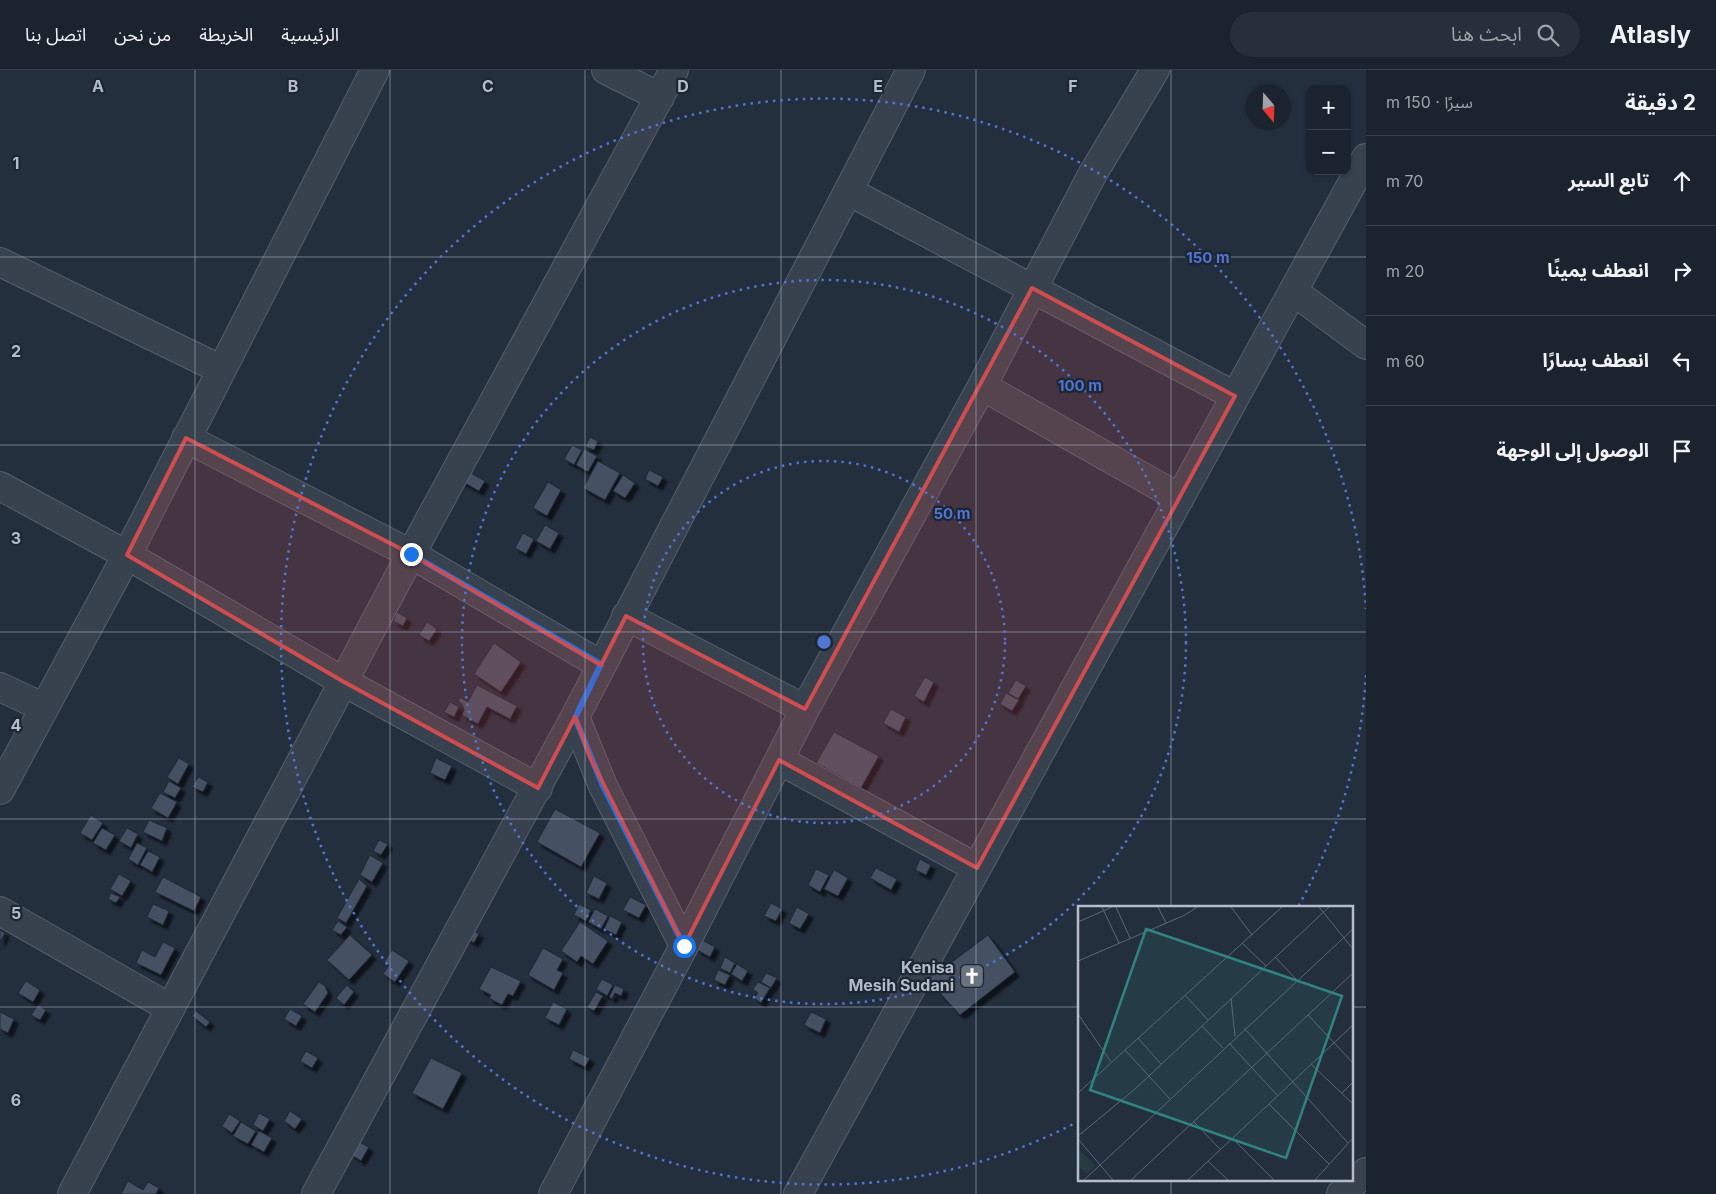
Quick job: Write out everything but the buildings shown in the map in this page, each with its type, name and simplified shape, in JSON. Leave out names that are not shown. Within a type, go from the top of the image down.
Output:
[{"type":"street","points":[[606,70],[660,97]]},
{"type":"street","points":[[72,1194],[411,554],[674,70]]},
{"type":"street","points":[[316,1194],[575,718],[601,664],[910,70]]},
{"type":"street","points":[[553,1194],[684,946],[804,709],[982,386],[1092,175],[1155,70]]},
{"type":"street","points":[[0,790],[43,707],[127,555],[370,72]]},
{"type":"street","points":[[798,1194],[1366,158]]},
{"type":"street","points":[[848,191],[1235,396]]},
{"type":"street","points":[[0,262],[220,370]]},
{"type":"street","points":[[1292,291],[1366,345]]},
{"type":"street","points":[[982,386],[1180,498]]},
{"type":"street","points":[[186,438],[411,554],[601,664]]},
{"type":"street","points":[[0,486],[127,555],[344,682],[538,788]]},
{"type":"street","points":[[626,616],[804,709]]},
{"type":"street","points":[[0,687],[43,707]]},
{"type":"street","points":[[575,718],[603,786],[684,946]]},
{"type":"street","points":[[779,760],[977,868]]},
{"type":"street","points":[[0,911],[170,1008]]},
{"type":"street","points":[[1341,1194],[1366,1172]]},
{"type":"highlighted area","points":[[1032,288],[1235,396],[977,868],[779,760],[684,946],[590,757],[575,717],[538,788],[344,682],[127,555],[186,438],[411,554],[601,665],[626,616],[805,709]]},
{"type":"place","name":"Kenisa Mesih Sudani","points":[[972,976]]},
{"type":"route","points":[[411,554],[601,664],[575,718],[603,786],[684,946]]}]
